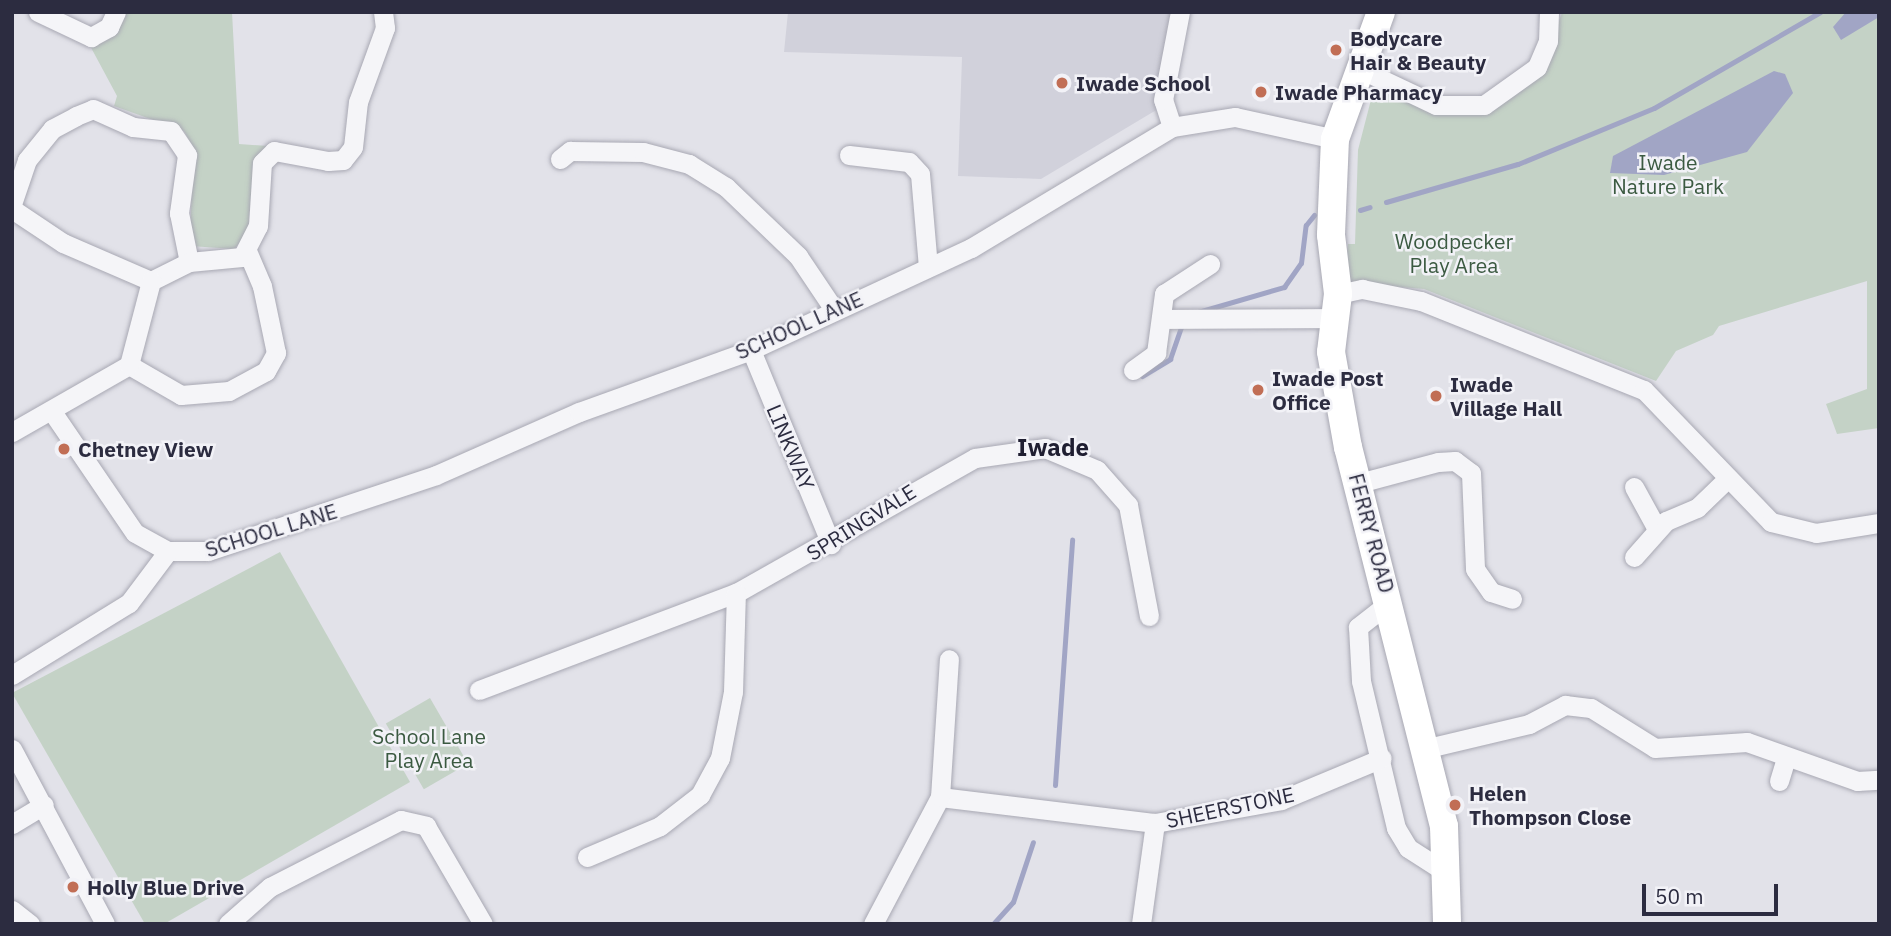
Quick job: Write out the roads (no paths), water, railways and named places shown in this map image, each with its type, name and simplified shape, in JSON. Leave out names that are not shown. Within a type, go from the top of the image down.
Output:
[{"type":"street","points":[[38,12],[91,37],[109,27],[116,12]]},
{"type":"street","points":[[129,365],[181,395],[229,391],[266,371],[276,353],[262,286],[248,253],[258,226],[262,163],[274,151],[328,161],[343,160],[353,148],[358,102],[385,27],[383,12]]},
{"type":"street","points":[[1172,127],[1163,100],[1180,12]]},
{"type":"street","name":"FERRY ROAD","points":[[1381,12],[1335,139],[1331,235],[1337,306],[1333,372],[1428,748],[1444,826],[1447,924]]},
{"type":"street","points":[[1362,70],[1436,105],[1484,105],[1537,67],[1548,41],[1549,12]]},
{"type":"street","points":[[151,281],[63,243],[12,207],[27,160],[52,129],[93,109],[133,127],[171,131],[187,155],[179,213],[189,262]]},
{"type":"street","name":"SCHOOL LANE","points":[[168,551],[208,551],[290,527],[751,350],[833,308],[971,248],[1172,127],[1235,117],[1335,139]]},
{"type":"street","points":[[560,159],[570,151],[643,152],[689,164],[726,187],[798,256],[833,308]]},
{"type":"street","points":[[849,155],[909,162],[920,174],[928,267]]},
{"type":"street","points":[[12,432],[53,413],[129,365],[151,281],[189,262],[248,253]]},
{"type":"street","points":[[1178,319],[1164,294],[1210,264]]},
{"type":"street","points":[[1178,319],[1337,306],[1362,289],[1421,301],[1644,390],[1726,480],[1771,522],[1816,533],[1874,523]]},
{"type":"street","points":[[1133,370],[1156,353],[1178,319]]},
{"type":"street","name":"LINKWAY","points":[[751,350],[831,544]]},
{"type":"street","points":[[12,675],[129,603],[168,551],[126,524],[53,413]]},
{"type":"street","name":"SPRINGVALE","points":[[479,690],[736,593],[831,544],[975,458],[1045,448],[1097,470],[1128,505],[1149,616]]},
{"type":"street","points":[[1360,483],[1438,461],[1455,461],[1471,473],[1475,569],[1491,592],[1512,598]]},
{"type":"street","points":[[1634,557],[1657,529],[1697,508],[1726,480]]},
{"type":"street","points":[[1634,487],[1657,529]]},
{"type":"street","points":[[587,857],[660,827],[700,795],[720,758],[733,692],[736,593]]},
{"type":"street","points":[[1390,602],[1358,627],[1355,649],[1396,828],[1408,848],[1444,871]]},
{"type":"street","points":[[873,924],[940,797],[949,660]]},
{"type":"street","points":[[1428,748],[1529,724],[1565,705],[1591,708],[1655,748],[1747,742],[1857,781],[1879,780]]},
{"type":"street","points":[[12,749],[106,924]]},
{"type":"street","name":"SHEERSTONE","points":[[940,797],[1155,823],[1281,800],[1382,758]]},
{"type":"street","points":[[1779,781],[1786,758]]},
{"type":"street","points":[[12,824],[44,805]]},
{"type":"street","points":[[228,924],[270,887],[401,820],[426,826],[483,924]]},
{"type":"street","name":"SHEERSTONE","points":[[1141,924],[1155,823]]},
{"type":"street","points":[[12,910],[30,924]]},
{"type":"water","points":[[1846,12],[1879,12],[1879,17],[1841,40],[1833,27]]},
{"type":"water","points":[[1774,71],[1785,74],[1793,93],[1747,152],[1664,175],[1610,173],[1613,156]]},
{"type":"waterway","points":[[1386,202],[1518,164],[1654,108],[1820,12]]},
{"type":"waterway","points":[[1360,210],[1370,207]]},
{"type":"waterway","points":[[1198,312],[1284,287],[1301,263],[1306,225],[1314,215]]},
{"type":"waterway","points":[[1142,376],[1170,359],[1182,325]]},
{"type":"waterway","points":[[1055,785],[1072,540]]},
{"type":"waterway","points":[[993,924],[1013,902],[1033,842]]},
{"type":"place","name":"Bodycare Hair & Beauty","points":[[1336,50]]},
{"type":"place","name":"Iwade School","points":[[1062,83]]},
{"type":"place","name":"Iwade Pharmacy","points":[[1261,92]]},
{"type":"place","name":"Iwade Post Office","points":[[1258,390]]},
{"type":"place","name":"Iwade Village Hall","points":[[1436,396]]},
{"type":"place","name":"Chetney View","points":[[64,449]]},
{"type":"place","name":"Helen Thompson Close","points":[[1455,805]]},
{"type":"place","name":"Holly Blue Drive","points":[[73,887]]},
{"type":"district","name":"Iwade","points":[[1053,448]]},
{"type":"park label","name":"Iwade Nature Park","points":[[1668,174]]},
{"type":"park label","name":"Woodpecker Play Area","points":[[1454,253]]},
{"type":"park label","name":"School Lane Play Area","points":[[429,748]]}]
